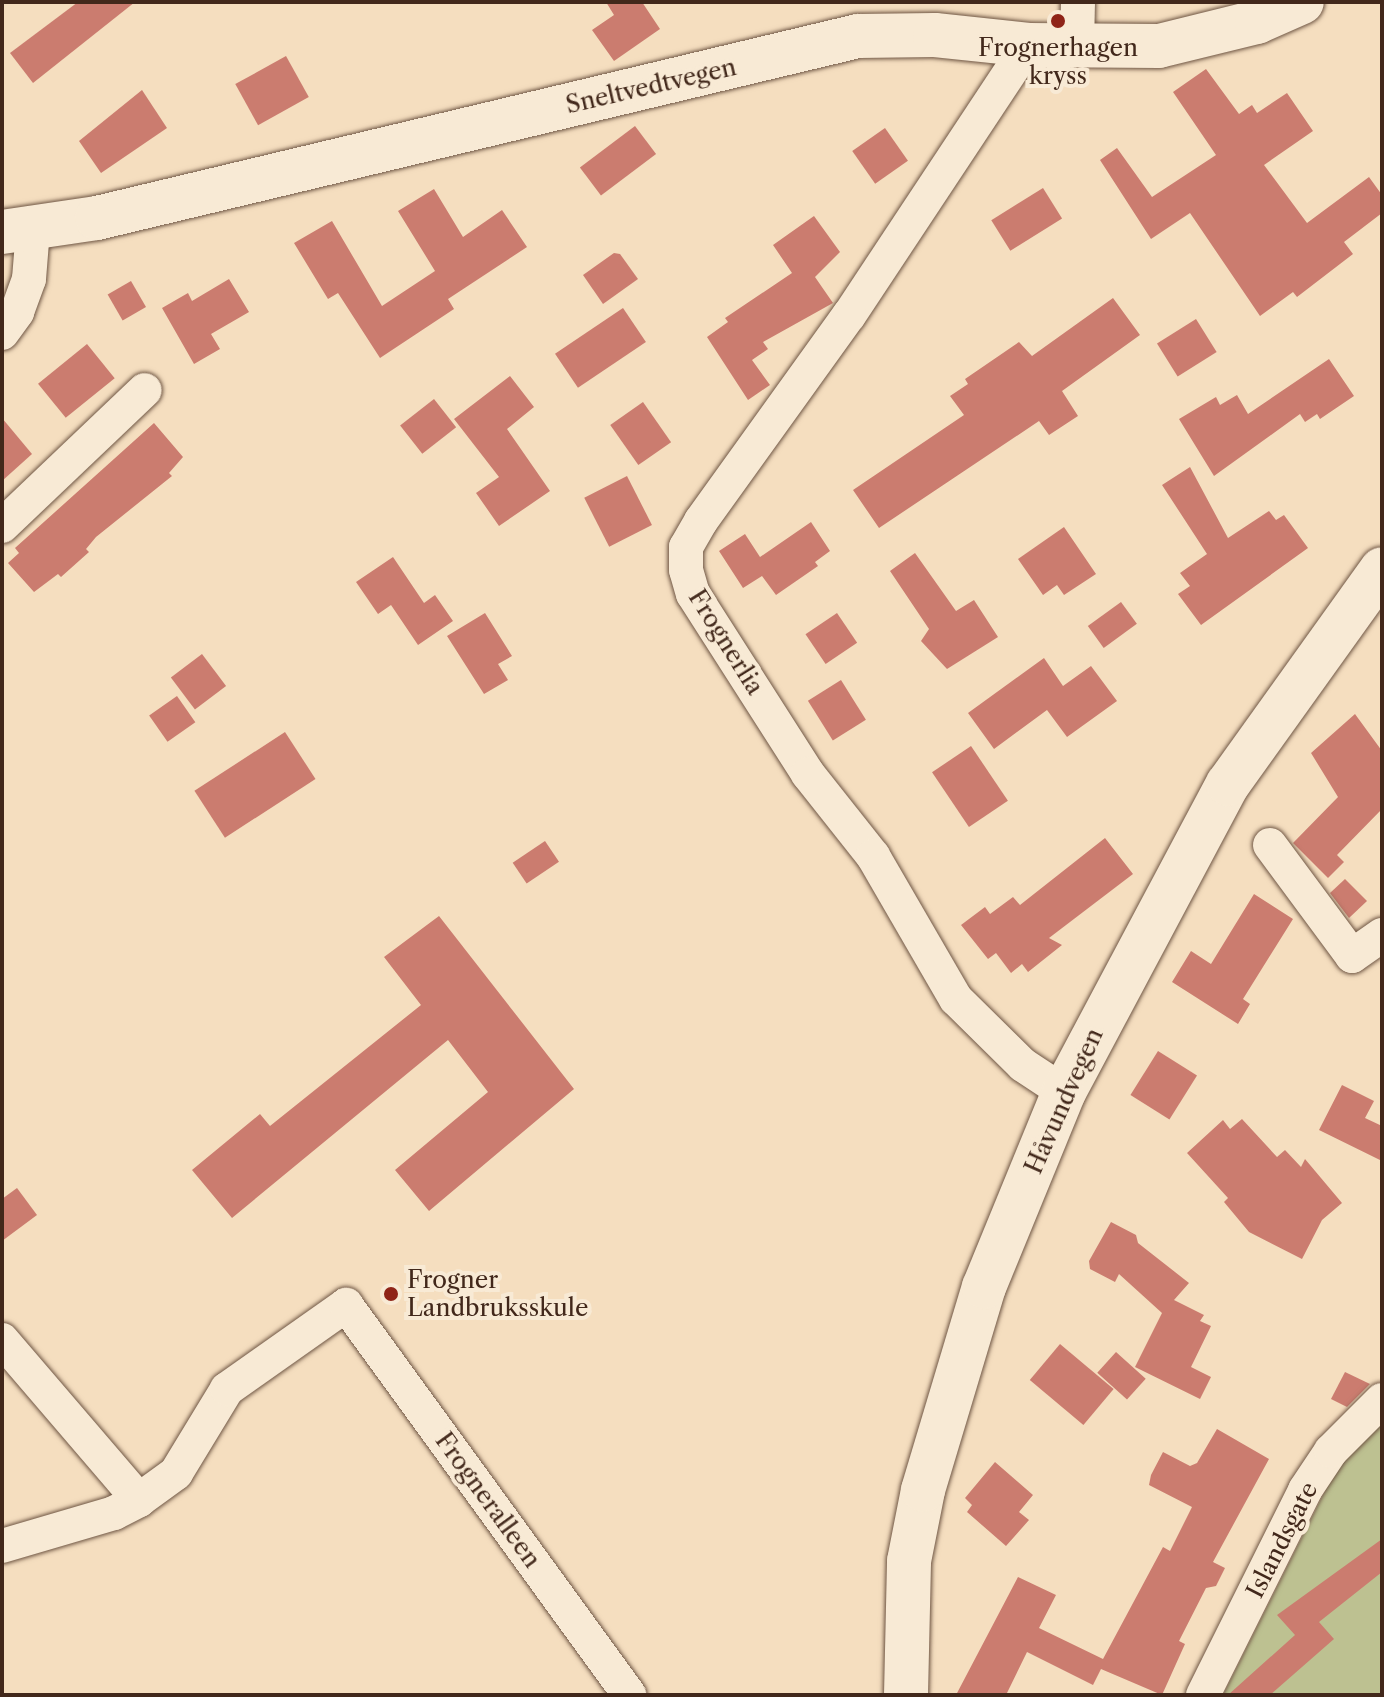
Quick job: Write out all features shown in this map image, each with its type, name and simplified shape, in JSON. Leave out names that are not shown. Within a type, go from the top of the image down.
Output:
[{"type":"main road","name":"Sneltvedtvegen","points":[[18,231],[858,36],[935,35],[1028,45],[1124,48],[1195,39],[1302,2]]},
{"type":"main road","name":"Håvundvegen","points":[[906,1695],[909,1561],[923,1490],[984,1287],[1064,1092],[1228,784],[1382,569]]},
{"type":"street","points":[[1077,46],[1078,2]]},
{"type":"street","name":"Frognerlia","points":[[1028,45],[858,303],[701,521],[686,547],[686,570],[693,594],[808,774],[873,856],[956,999],[1023,1065],[1064,1092]]},
{"type":"street","points":[[2,333],[17,312],[29,279],[18,231]]},
{"type":"street","points":[[2,526],[145,390]]},
{"type":"street","points":[[1270,845],[1352,956],[1382,935]]},
{"type":"street","name":"Frogneralleen","points":[[139,1500],[176,1473],[227,1389],[346,1305],[629,1695]]},
{"type":"street","points":[[2,1340],[139,1500],[114,1513],[2,1546]]},
{"type":"street","name":"Islandsgate","points":[[1203,1695],[1305,1490],[1331,1451],[1382,1400]]},
{"type":"green space","points":[[1382,1420],[1382,1695],[1223,1695],[1337,1467]]},
{"type":"building","points":[[78,2],[135,2],[33,83],[10,53]]},
{"type":"building","points":[[606,2],[642,2],[660,29],[614,61],[592,30],[614,15]]},
{"type":"building","points":[[286,56],[309,97],[258,125],[235,84]]},
{"type":"building","points":[[1206,69],[1239,114],[1252,105],[1257,113],[1287,93],[1313,131],[1264,165],[1307,223],[1369,177],[1382,195],[1382,213],[1344,242],[1353,254],[1297,297],[1293,292],[1260,316],[1190,213],[1151,239],[1100,160],[1117,148],[1152,197],[1216,155],[1173,92]]},
{"type":"building","points":[[142,90],[167,128],[101,173],[79,141]]},
{"type":"building","points":[[635,126],[656,154],[601,195],[580,168]]},
{"type":"building","points":[[885,128],[908,161],[875,184],[852,151]]},
{"type":"building","points":[[1043,188],[1062,219],[1010,251],[991,220]]},
{"type":"building","points":[[434,189],[463,237],[502,210],[527,247],[448,299],[454,309],[380,358],[338,293],[328,299],[294,243],[332,221],[382,306],[435,271],[398,211]]},
{"type":"building","points":[[814,216],[840,252],[815,277],[833,303],[763,342],[768,349],[752,360],[770,385],[748,400],[707,337],[728,322],[725,318],[792,273],[773,245]]},
{"type":"building","points":[[614,253],[620,254],[638,279],[603,304],[583,275]]},
{"type":"building","points":[[229,279],[249,312],[211,334],[220,349],[194,364],[162,308],[188,293],[192,301]]},
{"type":"building","points":[[131,281],[146,307],[123,320],[108,294]]},
{"type":"building","points":[[1113,298],[1140,335],[1062,391],[1078,416],[1049,435],[1039,421],[879,528],[853,490],[964,415],[950,396],[968,384],[965,379],[1019,342],[1032,356]]},
{"type":"building","points":[[623,308],[646,342],[578,388],[555,354]]},
{"type":"building","points":[[1196,319],[1217,352],[1178,376],[1157,343]]},
{"type":"building","points":[[87,344],[115,378],[66,418],[38,384]]},
{"type":"building","points":[[1329,359],[1354,396],[1320,419],[1317,414],[1305,422],[1300,414],[1214,476],[1179,419],[1216,397],[1220,405],[1237,395],[1248,414]]},
{"type":"building","points":[[510,376],[534,407],[507,429],[550,491],[499,526],[476,493],[499,477],[454,419]]},
{"type":"building","points":[[434,399],[456,427],[422,454],[400,425]]},
{"type":"building","points":[[643,402],[671,442],[638,465],[610,425]]},
{"type":"building","points":[[2,418],[32,454],[2,481]]},
{"type":"building","points":[[154,423],[183,457],[169,473],[172,476],[96,537],[86,549],[89,552],[61,577],[58,574],[34,592],[8,563],[19,553],[15,548]]},
{"type":"building","points":[[1190,467],[1228,538],[1269,511],[1276,520],[1284,515],[1308,548],[1201,625],[1178,594],[1190,586],[1180,573],[1207,554],[1162,485]]},
{"type":"building","points":[[627,476],[652,525],[609,547],[584,498]]},
{"type":"building","points":[[811,522],[830,551],[815,562],[818,566],[776,595],[762,576],[743,588],[719,551],[745,534],[760,557]]},
{"type":"building","points":[[1064,527],[1096,574],[1064,595],[1057,585],[1043,595],[1018,559]]},
{"type":"building","points":[[915,553],[956,611],[974,600],[998,637],[947,669],[921,641],[929,629],[890,571]]},
{"type":"building","points":[[393,557],[424,603],[435,595],[453,621],[418,645],[391,605],[378,614],[356,582]]},
{"type":"building","points":[[1121,602],[1137,624],[1104,648],[1088,626]]},
{"type":"building","points":[[485,613],[512,656],[498,664],[508,680],[484,694],[447,636]]},
{"type":"building","points":[[837,613],[857,643],[826,664],[805,634]]},
{"type":"building","points":[[202,654],[226,686],[195,709],[171,677]]},
{"type":"building","points":[[1044,658],[1063,686],[1091,666],[1117,701],[1067,737],[1047,710],[994,749],[968,713]]},
{"type":"building","points":[[841,680],[866,720],[833,741],[808,701]]},
{"type":"building","points":[[177,696],[195,722],[168,742],[149,716]]},
{"type":"building","points":[[1355,714],[1382,751],[1382,809],[1337,855],[1344,862],[1328,878],[1293,843],[1338,797],[1311,753]]},
{"type":"building","points":[[285,732],[315,779],[225,838],[194,791]]},
{"type":"building","points":[[971,746],[1008,801],[969,827],[932,772]]},
{"type":"building","points":[[1105,838],[1133,874],[1049,938],[1062,945],[1028,972],[1022,964],[1011,973],[996,953],[988,959],[961,925],[985,907],[990,914],[1013,897],[1020,905]]},
{"type":"building","points":[[545,841],[559,862],[527,884],[513,863]]},
{"type":"building","points":[[1345,879],[1367,901],[1349,918],[1330,893]]},
{"type":"building","points":[[1254,894],[1293,919],[1243,999],[1250,1004],[1238,1024],[1172,982],[1191,951],[1211,964]]},
{"type":"building","points":[[439,916],[574,1089],[429,1211],[395,1170],[488,1092],[448,1040],[232,1218],[192,1170],[260,1114],[270,1126],[421,1005],[384,957]]},
{"type":"building","points":[[1158,1051],[1197,1075],[1169,1119],[1130,1095]]},
{"type":"building","points":[[1342,1085],[1374,1101],[1365,1118],[1382,1126],[1382,1161],[1319,1130]]},
{"type":"building","points":[[1242,1119],[1277,1157],[1285,1150],[1301,1167],[1305,1159],[1342,1203],[1322,1220],[1302,1259],[1249,1232],[1224,1202],[1228,1198],[1187,1153],[1223,1120],[1230,1129]]},
{"type":"building","points":[[17,1188],[37,1215],[2,1241],[2,1199]]},
{"type":"building","points":[[1111,1222],[1136,1235],[1138,1243],[1189,1283],[1174,1300],[1204,1315],[1200,1321],[1211,1326],[1191,1367],[1211,1377],[1200,1399],[1135,1367],[1162,1313],[1119,1274],[1115,1282],[1090,1269],[1089,1261]]},
{"type":"building","points":[[1060,1344],[1114,1389],[1083,1425],[1030,1380]]},
{"type":"building","points":[[1116,1352],[1146,1379],[1127,1400],[1097,1373]]},
{"type":"building","points":[[1345,1372],[1370,1384],[1347,1407],[1331,1399]]},
{"type":"building","points":[[1217,1429],[1269,1459],[1213,1562],[1225,1568],[1216,1586],[1206,1588],[1179,1641],[1185,1644],[1162,1695],[1101,1669],[1093,1685],[1027,1652],[1006,1695],[956,1695],[1018,1577],[1056,1595],[1039,1628],[1103,1659],[1163,1547],[1170,1551],[1192,1507],[1149,1485],[1151,1475],[1163,1452],[1190,1466],[1197,1463]]},
{"type":"building","points":[[995,1462],[1033,1495],[1019,1512],[1029,1520],[1006,1546],[967,1512],[972,1505],[965,1498]]},
{"type":"building","points":[[1382,1539],[1382,1572],[1319,1622],[1334,1639],[1270,1695],[1228,1695],[1295,1635],[1277,1615]]},
{"type":"place","name":"Frognerhagen kryss","points":[[1058,21]]},
{"type":"place","name":"Frogner Landbruksskule","points":[[391,1294]]}]
